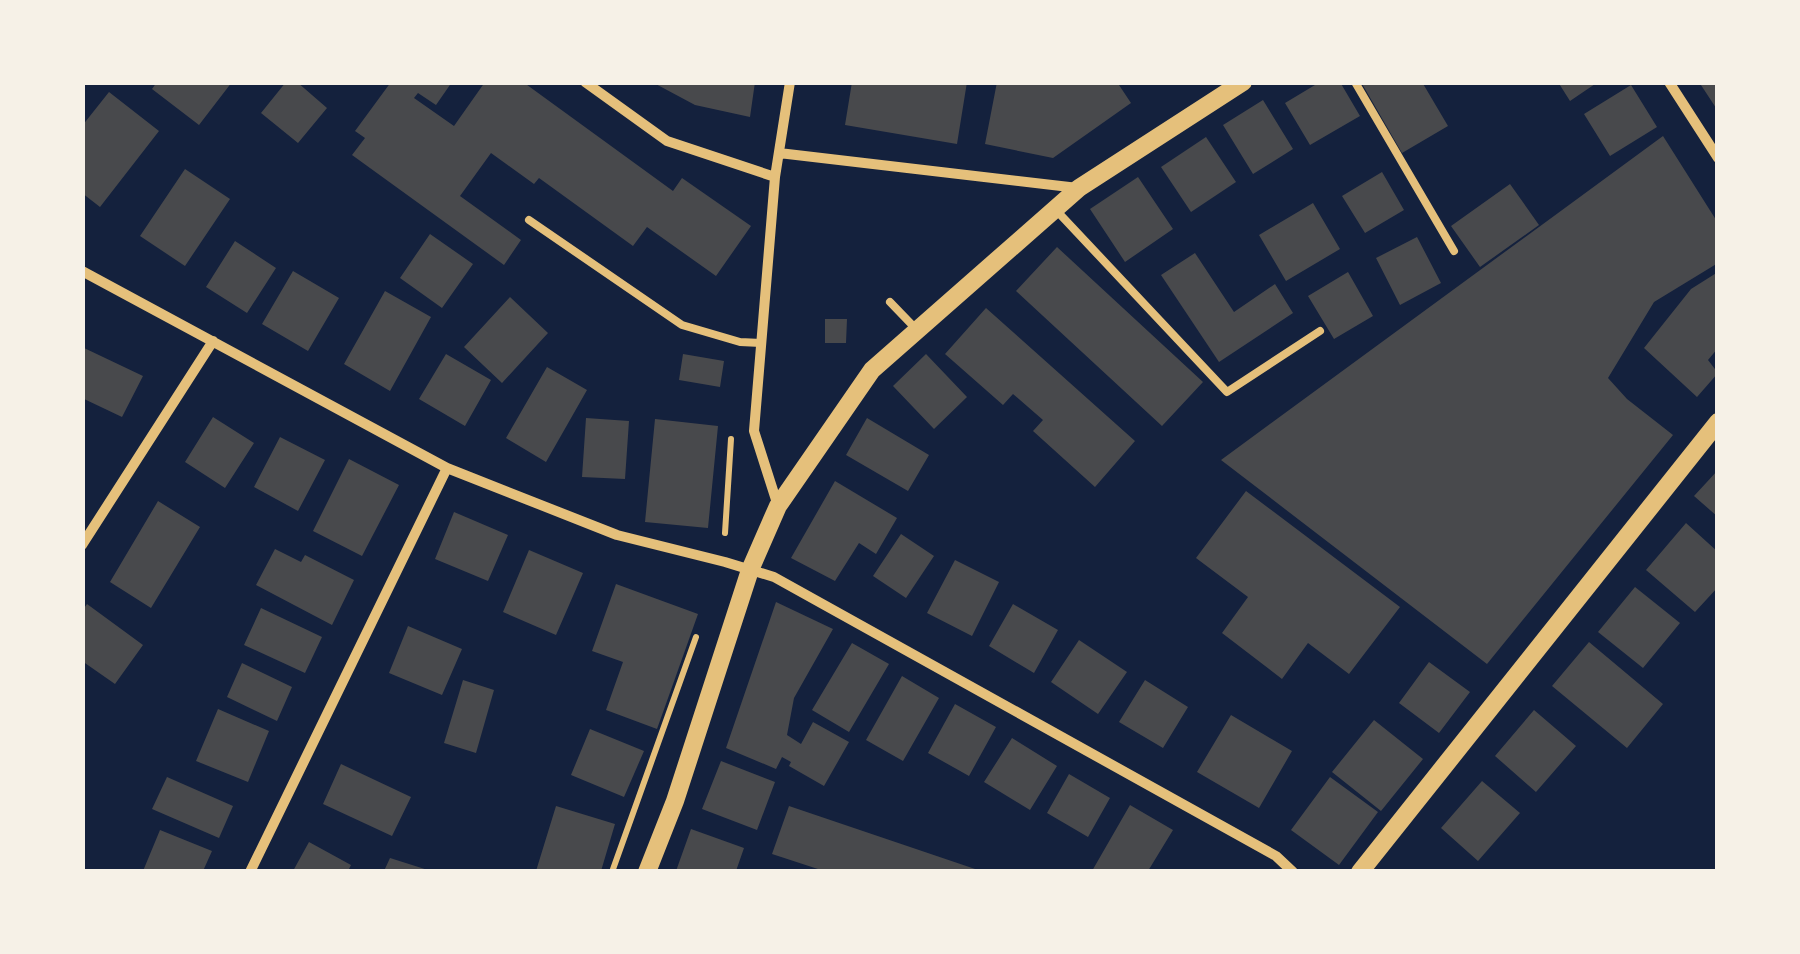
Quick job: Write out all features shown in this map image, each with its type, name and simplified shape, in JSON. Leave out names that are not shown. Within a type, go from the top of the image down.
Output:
[{"type":"street","points":[[584,82],[667,141],[775,177]]},
{"type":"street","points":[[778,506],[754,431],[775,177],[790,82]]},
{"type":"street","points":[[647,872],[675,801],[750,570],[778,506],[872,370],[1079,188],[1243,82]]},
{"type":"street","points":[[1669,82],[1718,158]]},
{"type":"street","points":[[778,153],[1079,188]]},
{"type":"street","points":[[82,271],[448,468],[617,535],[774,577],[1276,856],[1293,872]]},
{"type":"street","points":[[82,545],[213,341]]},
{"type":"street","points":[[1360,872],[1718,422]]},
{"type":"street","points":[[250,872],[448,468]]},
{"type":"lane","points":[[1355,82],[1454,251]]},
{"type":"lane","points":[[1055,209],[1227,392],[1320,331]]},
{"type":"lane","points":[[529,220],[682,326],[740,342],[761,343]]},
{"type":"lane","points":[[890,302],[917,330]]},
{"type":"path","points":[[612,872],[701,626]]},
{"type":"building","points":[[157,82],[232,82],[199,125],[152,89]]},
{"type":"building","points":[[286,82],[297,82],[327,108],[298,143],[261,113]]},
{"type":"building","points":[[391,82],[452,82],[436,105],[418,93],[414,98],[454,126],[485,82],[523,82],[673,191],[682,178],[751,226],[716,276],[647,227],[633,246],[539,178],[534,184],[491,153],[460,196],[521,240],[504,265],[352,155],[365,138],[355,131]]},
{"type":"building","points":[[652,82],[755,82],[750,117],[695,105]]},
{"type":"building","points":[[852,82],[967,82],[957,144],[845,125]]},
{"type":"building","points":[[997,82],[1117,82],[1131,103],[1053,158],[985,144]]},
{"type":"building","points":[[1320,82],[1340,82],[1360,116],[1310,145],[1285,103]]},
{"type":"building","points":[[1361,82],[1422,82],[1448,126],[1402,153]]},
{"type":"building","points":[[1558,82],[1598,82],[1570,101]]},
{"type":"building","points":[[1699,82],[1718,82],[1718,111]]},
{"type":"building","points":[[1631,85],[1657,127],[1610,156],[1584,114]]},
{"type":"building","points":[[109,92],[159,131],[100,207],[82,193],[82,126]]},
{"type":"building","points":[[1263,100],[1293,149],[1253,174],[1223,125]]},
{"type":"building","points":[[1663,136],[1718,223],[1718,263],[1654,302],[1608,378],[1627,399],[1673,435],[1487,664],[1221,460]]},
{"type":"building","points":[[1206,137],[1236,182],[1191,212],[1161,167]]},
{"type":"building","points":[[185,169],[230,199],[185,266],[140,236]]},
{"type":"building","points":[[1382,172],[1404,210],[1365,233],[1342,196]]},
{"type":"building","points":[[1138,177],[1173,229],[1125,262],[1090,209]]},
{"type":"building","points":[[1510,184],[1539,225],[1480,267],[1451,226]]},
{"type":"building","points":[[1313,203],[1340,249],[1286,281],[1259,235]]},
{"type":"building","points":[[430,234],[473,264],[442,308],[400,278]]},
{"type":"building","points":[[1417,237],[1441,283],[1400,305],[1376,258]]},
{"type":"building","points":[[235,241],[276,268],[247,313],[206,287]]},
{"type":"building","points":[[1057,247],[1203,382],[1162,426],[1016,291]]},
{"type":"building","points":[[1195,253],[1234,312],[1275,284],[1293,313],[1219,362],[1161,275]]},
{"type":"building","points":[[293,271],[339,298],[308,351],[262,324]]},
{"type":"building","points":[[1348,272],[1373,316],[1334,339],[1308,296]]},
{"type":"building","points":[[1718,272],[1718,348],[1708,360],[1718,373],[1697,397],[1644,348],[1691,289]]},
{"type":"building","points":[[385,291],[431,317],[390,391],[344,364]]},
{"type":"building","points":[[510,297],[548,333],[502,383],[464,347]]},
{"type":"building","points":[[986,308],[1135,441],[1095,487],[1033,431],[1043,420],[1013,394],[1003,405],[945,354]]},
{"type":"building","points":[[825,319],[847,319],[846,343],[825,343]]},
{"type":"building","points":[[82,347],[143,376],[122,417],[82,398]]},
{"type":"building","points":[[446,354],[491,380],[465,426],[419,399]]},
{"type":"building","points":[[683,354],[724,361],[720,387],[679,380]]},
{"type":"building","points":[[926,354],[967,397],[934,429],[893,386]]},
{"type":"building","points":[[547,367],[587,390],[546,462],[506,438]]},
{"type":"building","points":[[213,417],[254,443],[225,488],[185,462]]},
{"type":"building","points":[[586,418],[629,421],[625,479],[582,477]]},
{"type":"building","points":[[867,418],[929,455],[908,491],[846,455]]},
{"type":"building","points":[[655,419],[718,426],[708,528],[645,522]]},
{"type":"building","points":[[280,437],[325,460],[298,511],[254,487]]},
{"type":"building","points":[[349,459],[399,485],[362,556],[313,531]]},
{"type":"building","points":[[1718,470],[1718,517],[1694,496]]},
{"type":"building","points":[[835,481],[897,518],[876,554],[859,543],[835,581],[791,558]]},
{"type":"building","points":[[1246,491],[1400,607],[1349,674],[1308,643],[1282,679],[1222,633],[1248,597],[1196,558]]},
{"type":"building","points":[[158,501],[200,527],[151,608],[110,582]]},
{"type":"building","points":[[454,512],[508,535],[488,581],[435,559]]},
{"type":"building","points":[[1686,523],[1718,552],[1718,587],[1695,612],[1646,570]]},
{"type":"building","points":[[901,534],[934,556],[906,598],[873,576]]},
{"type":"building","points":[[275,549],[301,562],[305,555],[354,580],[332,625],[256,585]]},
{"type":"building","points":[[529,550],[583,573],[556,635],[503,612]]},
{"type":"building","points":[[955,560],[999,582],[972,636],[927,613]]},
{"type":"building","points":[[616,584],[698,614],[657,729],[606,710],[623,662],[592,651]]},
{"type":"building","points":[[1635,587],[1680,623],[1643,668],[1598,632]]},
{"type":"building","points":[[776,602],[833,629],[794,698],[787,735],[801,744],[813,722],[849,742],[824,786],[789,766],[791,762],[782,757],[776,769],[726,748]]},
{"type":"building","points":[[87,604],[143,645],[115,684],[82,661],[82,611]]},
{"type":"building","points":[[1013,604],[1058,630],[1034,673],[989,646]]},
{"type":"building","points":[[261,608],[322,637],[305,673],[244,645]]},
{"type":"building","points":[[408,626],[462,649],[442,695],[389,673]]},
{"type":"building","points":[[1079,640],[1127,672],[1098,714],[1051,682]]},
{"type":"building","points":[[1589,642],[1663,704],[1627,748],[1552,686]]},
{"type":"building","points":[[852,643],[889,664],[849,732],[812,710]]},
{"type":"building","points":[[1429,662],[1470,692],[1439,733],[1399,703]]},
{"type":"building","points":[[242,663],[292,687],[277,721],[227,697]]},
{"type":"building","points":[[902,676],[939,698],[903,761],[866,740]]},
{"type":"building","points":[[463,680],[494,690],[476,753],[444,743]]},
{"type":"building","points":[[1145,680],[1188,707],[1163,748],[1119,722]]},
{"type":"building","points":[[955,704],[996,727],[969,776],[928,753]]},
{"type":"building","points":[[218,709],[269,731],[248,782],[196,761]]},
{"type":"building","points":[[1534,710],[1576,746],[1536,792],[1495,756]]},
{"type":"building","points":[[1231,715],[1292,751],[1259,808],[1197,772]]},
{"type":"building","points":[[1374,720],[1423,759],[1381,811],[1332,772]]},
{"type":"building","points":[[590,729],[644,751],[624,797],[571,775]]},
{"type":"building","points":[[1012,738],[1057,766],[1030,810],[984,782]]},
{"type":"building","points":[[721,761],[775,782],[757,830],[702,809]]},
{"type":"building","points":[[341,764],[411,797],[392,836],[323,804]]},
{"type":"building","points":[[1069,774],[1110,798],[1088,837],[1047,813]]},
{"type":"building","points":[[167,777],[233,806],[219,838],[152,809]]},
{"type":"building","points":[[1330,777],[1378,812],[1339,865],[1291,830]]},
{"type":"building","points":[[1482,781],[1520,813],[1478,861],[1441,828]]},
{"type":"building","points":[[1130,805],[1173,830],[1148,871],[1092,871]]},
{"type":"building","points":[[556,806],[615,824],[601,871],[536,871]]},
{"type":"building","points":[[789,806],[981,871],[824,871],[772,854]]},
{"type":"building","points":[[691,829],[744,848],[736,871],[676,871]]},
{"type":"building","points":[[160,830],[212,851],[203,871],[143,871]]},
{"type":"building","points":[[309,842],[351,865],[348,871],[293,871]]},
{"type":"building","points":[[390,858],[431,871],[384,871]]}]
